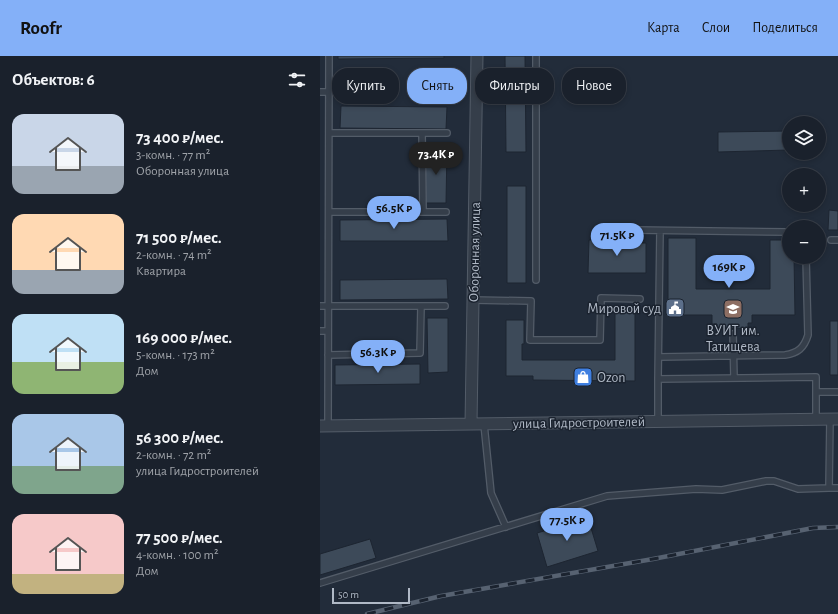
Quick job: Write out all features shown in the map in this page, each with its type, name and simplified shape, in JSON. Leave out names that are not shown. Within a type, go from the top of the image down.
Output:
[{"type":"street","name":"Оборонная улица","points":[[471,424],[477,56]]},
{"type":"street","name":"улица Гидростроителей","points":[[324,425],[834,419]]},
{"type":"lane","points":[[324,425],[328,355],[329,56]]},
{"type":"lane","points":[[536,56],[536,280]]},
{"type":"lane","points":[[320,92],[329,92]]},
{"type":"lane","points":[[329,133],[447,133]]},
{"type":"lane","points":[[422,133],[423,212]]},
{"type":"lane","points":[[329,212],[446,212]]},
{"type":"lane","points":[[636,230],[782,232]]},
{"type":"lane","points":[[658,422],[660,231]]},
{"type":"lane","points":[[831,240],[838,240]]},
{"type":"lane","points":[[658,357],[785,355],[800,349],[805,344],[808,335],[806,264]]},
{"type":"lane","points":[[473,300],[531,301],[530,340],[600,340],[601,298],[640,299]]},
{"type":"lane","points":[[320,306],[445,306]]},
{"type":"lane","points":[[328,355],[420,353],[421,306]]},
{"type":"lane","points":[[320,331],[328,331]]},
{"type":"lane","points":[[733,334],[734,378]]},
{"type":"lane","points":[[658,379],[816,378],[816,420]]},
{"type":"lane","points":[[816,392],[838,392]]},
{"type":"lane","points":[[829,488],[834,419]]},
{"type":"lane","points":[[484,424],[491,493],[506,527]]},
{"type":"lane","points":[[320,583],[607,496],[696,489],[722,490],[766,481],[774,481],[798,489],[838,488]]},
{"type":"building","points":[[338,56],[444,56],[444,58],[338,59]]},
{"type":"building","points":[[505,56],[525,56],[525,68],[505,68]]},
{"type":"building","points":[[506,104],[526,104],[526,152],[506,152]]},
{"type":"building","points":[[341,106],[447,107],[446,129],[340,128]]},
{"type":"building","points":[[782,131],[782,150],[718,152],[718,132]]},
{"type":"building","points":[[425,148],[447,148],[446,203],[424,203]]},
{"type":"building","points":[[507,186],[526,186],[526,283],[507,283]]},
{"type":"building","points":[[829,210],[838,211],[838,230],[828,230]]},
{"type":"building","points":[[447,219],[448,241],[340,241],[340,220]]},
{"type":"building","points":[[668,238],[696,238],[696,289],[770,289],[770,240],[782,240],[782,264],[794,264],[795,315],[752,315],[752,323],[748,323],[748,328],[717,329],[717,324],[712,324],[712,315],[668,315]]},
{"type":"building","points":[[589,240],[628,240],[628,243],[646,243],[646,273],[588,273]]},
{"type":"building","points":[[447,279],[448,299],[340,300],[340,280]]},
{"type":"building","points":[[615,308],[635,308],[635,381],[533,380],[533,376],[506,376],[506,320],[524,320],[522,360],[615,360]]},
{"type":"building","points":[[427,318],[448,318],[448,372],[428,373]]},
{"type":"building","points":[[830,321],[838,321],[838,375],[830,375]]},
{"type":"building","points":[[420,364],[420,384],[335,385],[335,365]]},
{"type":"building","points":[[588,518],[598,551],[547,567],[537,533]]},
{"type":"building","points":[[370,539],[376,558],[320,575],[320,554]]},
{"type":"railway","points":[[367,614],[441,596],[653,559],[813,528],[838,527]]},
{"type":"place","name":"Мировой суд","points":[[675,308]]},
{"type":"place","name":"ВУИТ им. Татищева","points":[[733,309]]},
{"type":"place","name":"Ozon","points":[[583,377]]}]
